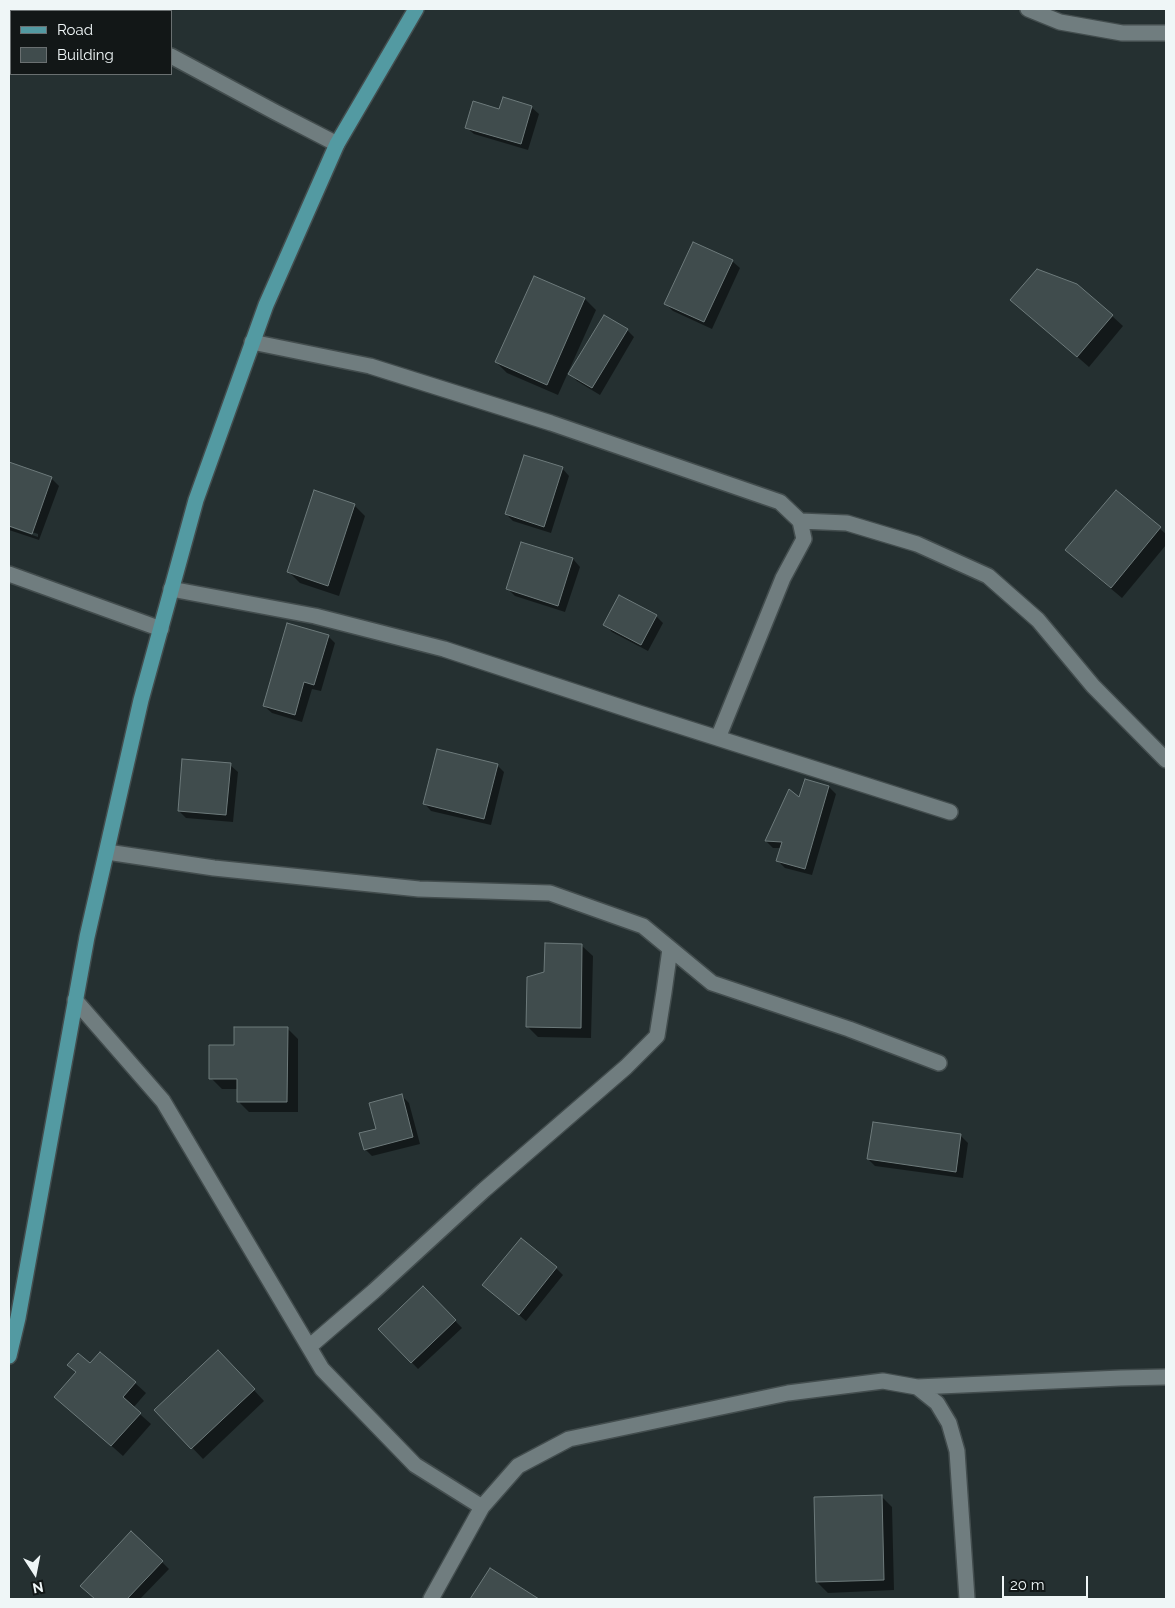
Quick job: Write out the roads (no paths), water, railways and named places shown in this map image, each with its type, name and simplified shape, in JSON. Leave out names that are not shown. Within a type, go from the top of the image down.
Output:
[{"type":"main road","points":[[9,1356],[18,1318],[87,937],[141,700],[196,500],[266,305],[337,144],[416,9]]},
{"type":"street","points":[[1028,9],[1060,22],[1122,33],[1166,33]]},
{"type":"street","points":[[172,57],[337,144]]},
{"type":"street","points":[[252,342],[370,366],[552,423],[780,502],[800,521],[804,539],[783,578],[718,738]]},
{"type":"street","points":[[800,521],[846,523],[917,544],[988,576],[1038,620],[1092,686],[1166,760]]},
{"type":"street","points":[[9,574],[161,629]]},
{"type":"street","points":[[171,589],[315,616],[444,649],[950,812]]},
{"type":"street","points":[[106,852],[214,868],[419,889],[550,893],[643,926],[712,983],[849,1029],[939,1063]]},
{"type":"street","points":[[310,1347],[484,1190],[626,1067],[657,1036],[670,949]]},
{"type":"street","points":[[75,1000],[163,1101],[322,1369],[415,1464],[482,1507]]},
{"type":"street","points":[[431,1599],[482,1507],[518,1466],[569,1439],[788,1393],[883,1381],[916,1387],[1166,1377]]},
{"type":"street","points":[[916,1387],[938,1403],[949,1423],[958,1451],[967,1599]]}]
